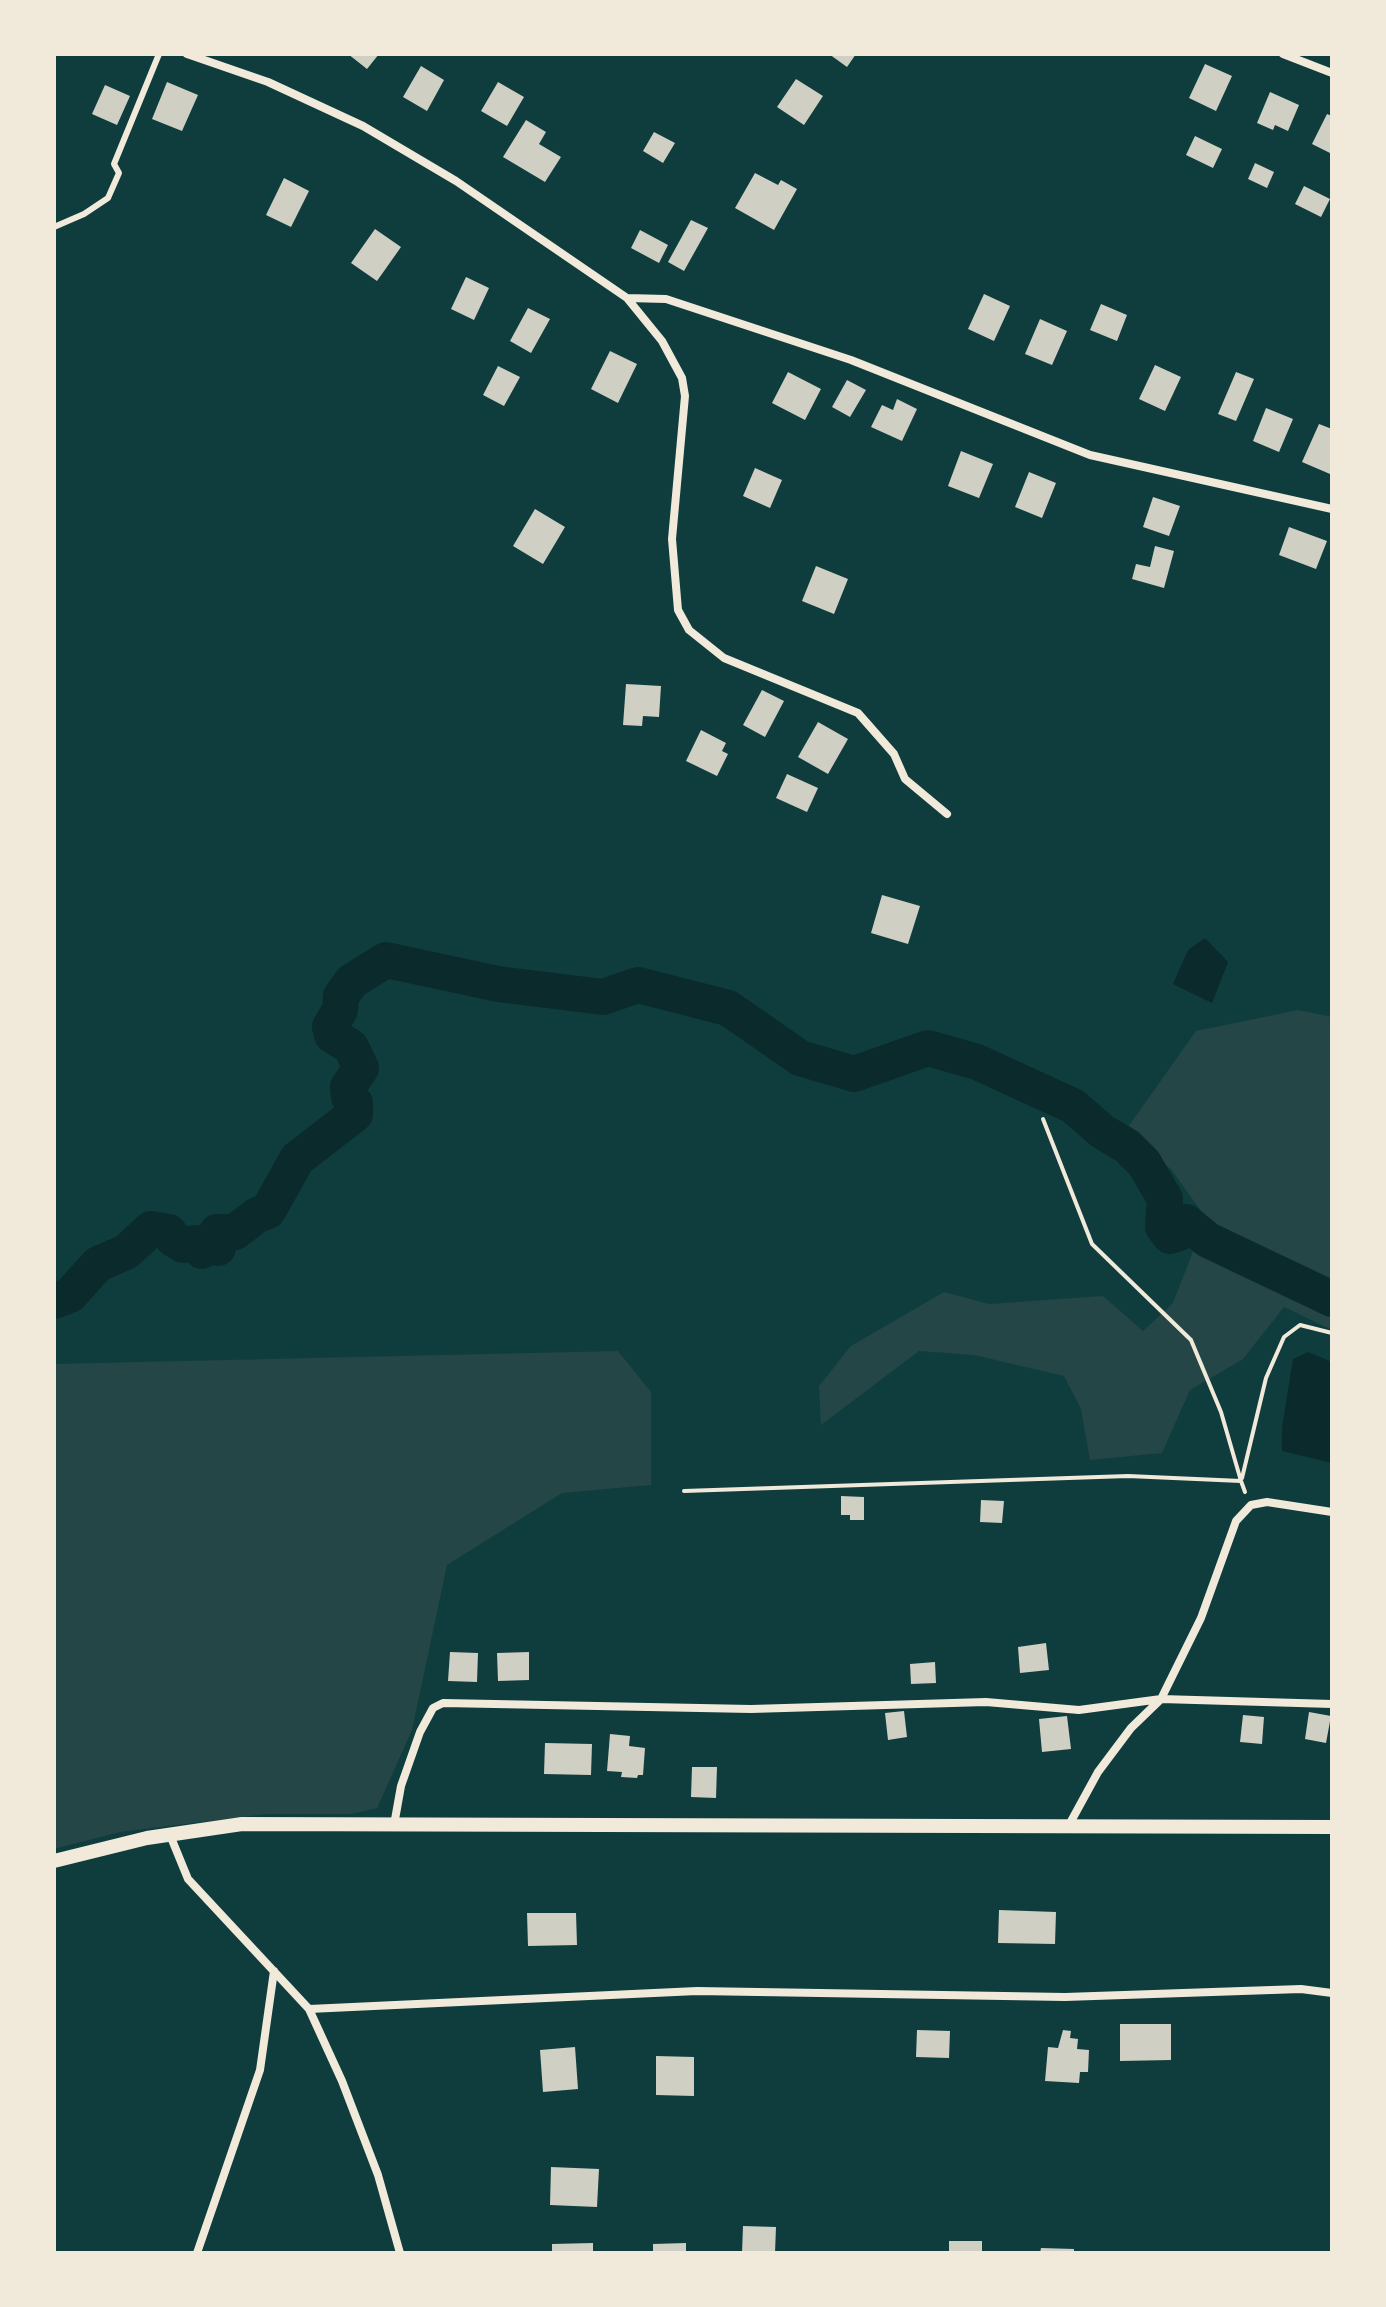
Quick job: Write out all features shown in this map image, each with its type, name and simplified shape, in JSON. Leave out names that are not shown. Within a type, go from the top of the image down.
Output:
[{"type":"street","points":[[187,54],[268,82],[363,126],[456,181],[627,298],[662,341],[682,378],[685,396],[672,539],[678,610],[689,630],[702,644],[724,658],[858,713],[894,754],[905,779],[947,814]]},
{"type":"street","points":[[1283,54],[1332,73]]},
{"type":"street","points":[[627,298],[666,299],[851,360],[1090,455],[1332,509]]},
{"type":"street","points":[[1069,1825],[1098,1772],[1131,1728],[1161,1699],[1201,1618],[1236,1521],[1251,1505],[1267,1502],[1332,1512]]},
{"type":"street","points":[[394,1825],[401,1786],[420,1732],[433,1708],[443,1703],[751,1709],[986,1702],[1079,1710],[1161,1699],[1332,1704]]},
{"type":"street","points":[[54,1861],[170,1835],[242,1824],[1332,1827]]},
{"type":"street","points":[[170,1835],[188,1879],[309,2009],[342,2081],[373,2161],[400,2253]]},
{"type":"street","points":[[197,2253],[260,2070],[274,1971]]},
{"type":"street","points":[[309,2009],[697,1991],[1065,1997],[1301,1989],[1332,1993]]},
{"type":"lane","points":[[54,227],[84,214],[108,198],[119,173],[114,164],[159,54]]},
{"type":"path","points":[[1043,1119],[1092,1244],[1191,1340],[1221,1412],[1251,1505]]},
{"type":"path","points":[[1241,1481],[1266,1378],[1284,1337],[1300,1325],[1332,1333]]},
{"type":"path","points":[[684,1491],[1113,1477],[1241,1481]]},
{"type":"shaded area","points":[[1205,938],[1228,962],[1212,1003],[1173,984],[1188,950]]},
{"type":"shaded area","points":[[1298,1010],[1332,1017],[1332,1330],[1284,1307],[1243,1359],[1190,1390],[1162,1453],[1090,1460],[1081,1409],[1064,1376],[974,1355],[919,1351],[821,1425],[819,1386],[851,1346],[944,1292],[989,1304],[1103,1296],[1143,1331],[1173,1303],[1206,1218],[1171,1169],[1123,1134],[1196,1031]]},
{"type":"shaded area","points":[[618,1351],[651,1392],[651,1485],[562,1493],[447,1565],[412,1730],[377,1808],[352,1814],[267,1814],[120,1832],[54,1849],[54,1364]]},
{"type":"shaded area","points":[[1308,1352],[1332,1362],[1332,1463],[1282,1451],[1282,1428],[1293,1359]]},
{"type":"building","points":[[348,54],[379,54],[367,69]]},
{"type":"building","points":[[829,54],[856,54],[847,67]]},
{"type":"building","points":[[1205,64],[1232,76],[1216,111],[1189,98]]},
{"type":"building","points":[[421,66],[444,80],[427,111],[403,97]]},
{"type":"building","points":[[796,79],[823,96],[804,125],[777,107]]},
{"type":"building","points":[[167,82],[198,95],[182,131],[152,119]]},
{"type":"building","points":[[498,82],[524,97],[507,126],[481,111]]},
{"type":"building","points":[[105,85],[130,96],[117,125],[92,114]]},
{"type":"building","points":[[1270,92],[1299,105],[1288,131],[1275,125],[1273,130],[1257,123]]},
{"type":"building","points":[[1327,114],[1332,116],[1332,154],[1312,144]]},
{"type":"building","points":[[526,120],[546,132],[539,144],[561,157],[545,182],[503,157]]},
{"type":"building","points":[[654,132],[675,143],[663,163],[643,151]]},
{"type":"building","points":[[1195,136],[1222,149],[1213,168],[1186,155]]},
{"type":"building","points":[[1255,163],[1274,172],[1267,188],[1248,179]]},
{"type":"building","points":[[755,173],[778,185],[781,180],[797,189],[774,230],[735,208]]},
{"type":"building","points":[[284,178],[309,191],[291,227],[266,215]]},
{"type":"building","points":[[1304,186],[1330,199],[1321,217],[1295,204]]},
{"type":"building","points":[[691,220],[708,228],[684,271],[668,262]]},
{"type":"building","points":[[375,229],[401,247],[377,281],[351,263]]},
{"type":"building","points":[[640,230],[668,245],[659,263],[631,248]]},
{"type":"building","points":[[466,277],[489,288],[474,320],[451,309]]},
{"type":"building","points":[[984,294],[1010,306],[994,341],[968,329]]},
{"type":"building","points":[[1101,304],[1127,315],[1117,341],[1090,330]]},
{"type":"building","points":[[528,308],[550,319],[531,353],[510,341]]},
{"type":"building","points":[[1040,319],[1067,331],[1052,365],[1025,354]]},
{"type":"building","points":[[610,351],[637,364],[618,403],[591,389]]},
{"type":"building","points":[[1155,365],[1181,377],[1165,411],[1139,399]]},
{"type":"building","points":[[498,366],[520,377],[504,406],[483,395]]},
{"type":"building","points":[[788,372],[821,389],[805,420],[772,403]]},
{"type":"building","points":[[1236,372],[1254,379],[1236,421],[1218,414]]},
{"type":"building","points":[[847,380],[866,390],[850,417],[832,407]]},
{"type":"building","points":[[897,399],[917,409],[902,441],[871,427],[882,405],[893,410]]},
{"type":"building","points":[[1266,408],[1293,419],[1279,452],[1253,441]]},
{"type":"building","points":[[1319,424],[1332,429],[1330,474],[1302,462]]},
{"type":"building","points":[[961,451],[993,464],[979,498],[948,486]]},
{"type":"building","points":[[755,468],[782,480],[770,508],[743,496]]},
{"type":"building","points":[[1029,472],[1056,483],[1042,518],[1015,507]]},
{"type":"building","points":[[1153,497],[1180,506],[1169,536],[1143,527]]},
{"type":"building","points":[[535,509],[565,527],[543,564],[513,546]]},
{"type":"building","points":[[1289,527],[1327,541],[1316,569],[1279,555]]},
{"type":"building","points":[[1155,546],[1174,551],[1164,588],[1132,579],[1136,564],[1150,567]]},
{"type":"building","points":[[816,566],[848,579],[834,614],[802,601]]},
{"type":"building","points":[[626,684],[661,686],[659,717],[643,716],[642,726],[623,725]]},
{"type":"building","points":[[762,690],[784,701],[765,737],[743,725]]},
{"type":"building","points":[[818,722],[848,739],[828,774],[798,757]]},
{"type":"building","points":[[701,730],[726,743],[722,751],[728,754],[717,776],[686,761]]},
{"type":"building","points":[[787,774],[818,788],[807,812],[776,798]]},
{"type":"building","points":[[882,895],[920,906],[908,944],[871,933]]},
{"type":"building","points":[[841,1496],[864,1497],[864,1520],[850,1520],[850,1515],[841,1515]]},
{"type":"building","points":[[981,1500],[1004,1501],[1002,1523],[980,1522]]},
{"type":"building","points":[[1046,1643],[1049,1670],[1020,1673],[1018,1647]]},
{"type":"building","points":[[450,1652],[478,1653],[477,1682],[448,1681]]},
{"type":"building","points":[[529,1652],[529,1680],[498,1681],[497,1653]]},
{"type":"building","points":[[935,1662],[936,1683],[911,1684],[910,1664]]},
{"type":"building","points":[[904,1711],[907,1737],[888,1740],[885,1713]]},
{"type":"building","points":[[1309,1712],[1331,1716],[1326,1743],[1305,1739]]},
{"type":"building","points":[[1243,1715],[1264,1717],[1262,1744],[1240,1742]]},
{"type":"building","points":[[1067,1716],[1071,1749],[1042,1752],[1039,1719]]},
{"type":"building","points":[[610,1734],[630,1736],[629,1746],[645,1748],[643,1775],[637,1778],[621,1777],[622,1772],[607,1771]]},
{"type":"building","points":[[545,1743],[592,1744],[591,1775],[544,1774]]},
{"type":"building","points":[[692,1767],[717,1767],[716,1798],[691,1797]]},
{"type":"building","points":[[999,1910],[1056,1912],[1055,1944],[998,1943]]},
{"type":"building","points":[[527,1913],[576,1913],[577,1945],[528,1946]]},
{"type":"building","points":[[1120,2024],[1171,2024],[1171,2060],[1120,2061]]},
{"type":"building","points":[[917,2030],[950,2031],[949,2058],[916,2057]]},
{"type":"building","points":[[1063,2030],[1071,2031],[1070,2038],[1078,2039],[1077,2049],[1089,2050],[1088,2072],[1080,2072],[1079,2083],[1045,2081],[1048,2047],[1058,2048]]},
{"type":"building","points":[[575,2047],[578,2089],[543,2092],[540,2050]]},
{"type":"building","points":[[656,2056],[694,2057],[694,2096],[656,2095]]},
{"type":"building","points":[[551,2167],[599,2169],[597,2207],[550,2205]]},
{"type":"building","points":[[743,2226],[776,2227],[775,2253],[742,2253]]},
{"type":"building","points":[[949,2241],[982,2241],[982,2253],[949,2253]]},
{"type":"building","points":[[593,2243],[593,2253],[552,2253],[552,2244]]},
{"type":"building","points":[[686,2243],[686,2253],[653,2253],[653,2244]]},
{"type":"building","points":[[1041,2248],[1074,2249],[1074,2253],[1040,2253]]},
{"type":"waterway","points":[[54,1301],[70,1295],[98,1264],[126,1252],[151,1229],[169,1232],[183,1245],[197,1243],[202,1251],[211,1245],[218,1248],[217,1232],[235,1232],[257,1215],[268,1211],[297,1159],[355,1114],[355,1103],[349,1097],[348,1087],[361,1068],[351,1047],[332,1035],[330,1027],[340,1010],[341,996],[352,981],[386,960],[498,984],[603,997],[638,985],[728,1008],[800,1058],[854,1074],[928,1048],[977,1062],[1073,1106],[1103,1132],[1127,1146],[1144,1163],[1165,1199],[1163,1227],[1170,1236],[1179,1233],[1186,1222],[1208,1240],[1332,1299]]}]
